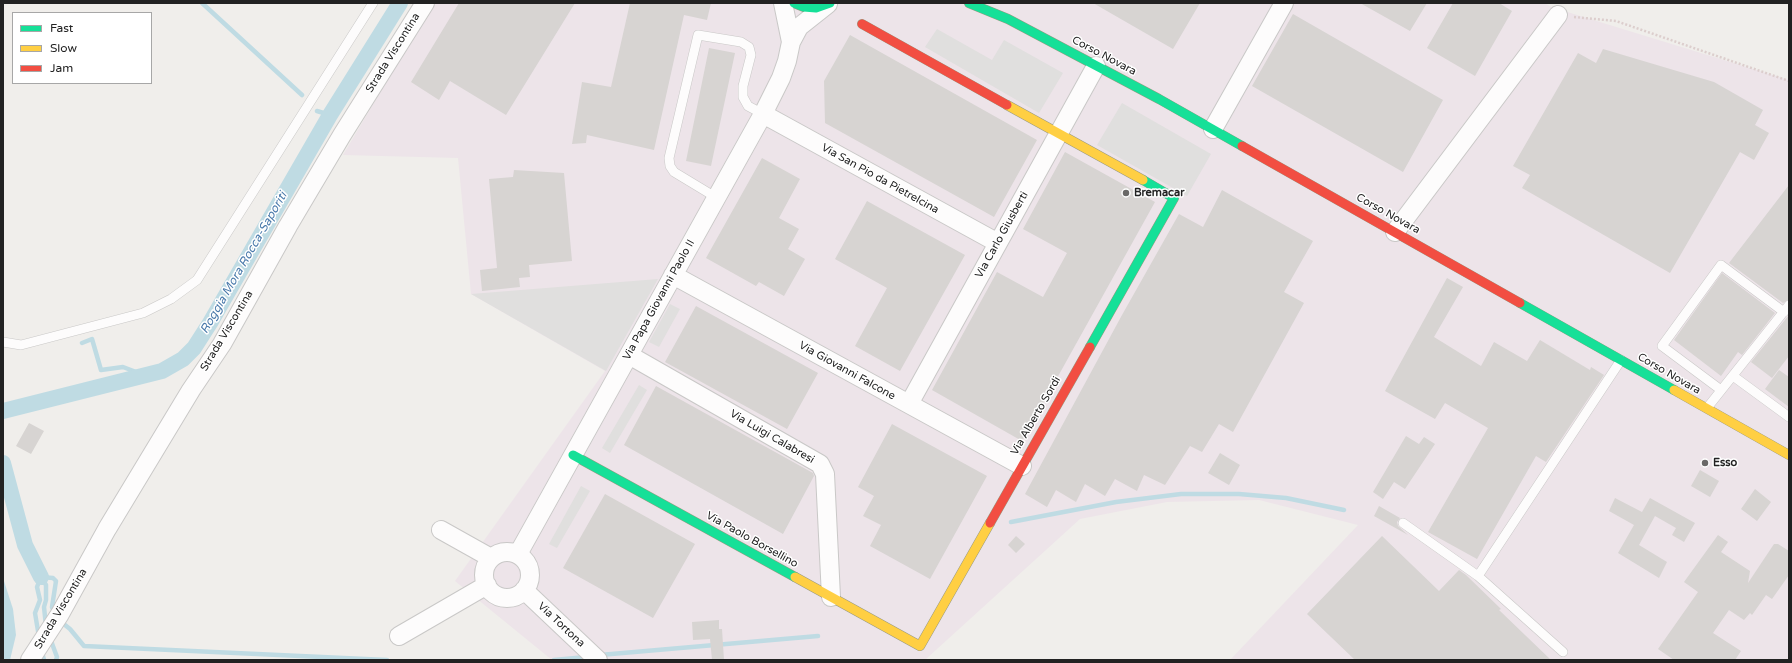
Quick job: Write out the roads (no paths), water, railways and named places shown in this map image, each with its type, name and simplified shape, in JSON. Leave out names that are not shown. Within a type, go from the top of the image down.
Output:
[{"type":"street","name":"Strada Viscontina","points":[[34,655],[107,529],[191,390],[222,344],[288,226],[342,135],[425,3]]},
{"type":"street","name":"Via Papa Giovanni Paolo II","points":[[783,3],[791,42]]},
{"type":"street","points":[[794,3],[804,7],[816,8],[829,4]]},
{"type":"street","name":"Corso Novara","points":[[969,3],[1008,19],[1213,129],[1621,360],[1706,410],[1786,453]]},
{"type":"street","points":[[1213,129],[1284,3]]},
{"type":"street","name":"Via Papa Giovanni Paolo II","points":[[518,554],[763,114],[787,61],[791,42],[799,27],[829,4]]},
{"type":"street","points":[[1395,232],[1558,15]]},
{"type":"street","points":[[862,24],[1059,135]]},
{"type":"street","name":"Via Carlo Giusberti","points":[[909,404],[1096,66]]},
{"type":"street","name":"Via San Pio da Pietrelcina","points":[[763,114],[998,243]]},
{"type":"street","name":"Via Alberto Sordi","points":[[920,646],[1174,198],[1059,135]]},
{"type":"street","name":"Via Giovanni Falcone","points":[[673,275],[1022,466]]},
{"type":"street","name":"Via Luigi Calabresi","points":[[629,355],[820,464],[825,474],[831,597]]},
{"type":"street","name":"Via Paolo Borsellino","points":[[573,455],[920,646]]},
{"type":"street","points":[[441,530],[491,558]]},
{"type":"street","points":[[503,552],[518,554],[523,558],[530,571],[528,584],[524,590],[518,595],[504,597],[491,591],[487,585],[484,571],[491,558],[503,552]]},
{"type":"street","points":[[399,636],[487,585]]},
{"type":"street","name":"Via Tortona","points":[[524,590],[593,656]]},
{"type":"lane","points":[[3,342],[21,345],[143,313],[171,299],[197,280],[373,3]]},
{"type":"lane","points":[[717,198],[674,172],[670,166],[669,158],[698,35],[741,42],[749,47],[751,55],[743,86],[743,97],[748,106],[763,114]]},
{"type":"lane","points":[[1706,410],[1786,309],[1721,265],[1662,346],[1721,390]]},
{"type":"lane","points":[[1478,576],[1621,360]]},
{"type":"lane","points":[[1732,376],[1789,417]]},
{"type":"lane","points":[[1786,453],[1789,443]]},
{"type":"lane","points":[[1403,523],[1478,576],[1563,652]]},
{"type":"water","points":[[3,578],[13,609],[16,635],[10,660],[3,660]]},
{"type":"waterway","points":[[202,3],[302,95]]},
{"type":"waterway","name":"Roggia Mora Rocca-Saporiti","points":[[3,411],[162,371],[183,359],[194,348],[210,323],[330,115],[400,3]]},
{"type":"waterway","points":[[317,111],[330,115]]},
{"type":"waterway","points":[[82,343],[92,339],[101,370],[123,367],[144,375]]},
{"type":"waterway","points":[[3,463],[25,545],[41,577]]},
{"type":"waterway","points":[[1011,522],[1116,502],[1181,494],[1239,494],[1286,498],[1344,510]]},
{"type":"waterway","points":[[41,577],[53,578],[56,581],[52,607],[55,614]]},
{"type":"waterway","points":[[41,577],[46,585],[46,600],[44,607],[46,626]]},
{"type":"waterway","points":[[39,637],[35,613],[40,600],[37,587],[41,577]]},
{"type":"waterway","points":[[60,621],[70,629],[84,646],[387,660]]},
{"type":"waterway","points":[[600,655],[818,636]]},
{"type":"waterway","points":[[50,638],[57,657],[56,660]]},
{"type":"waterway","points":[[42,652],[44,660]]},
{"type":"waterway","points":[[554,660],[586,657]]},
{"type":"place","name":"Bremacar","points":[[1126,193]]},
{"type":"place","name":"Esso","points":[[1705,463]]}]
